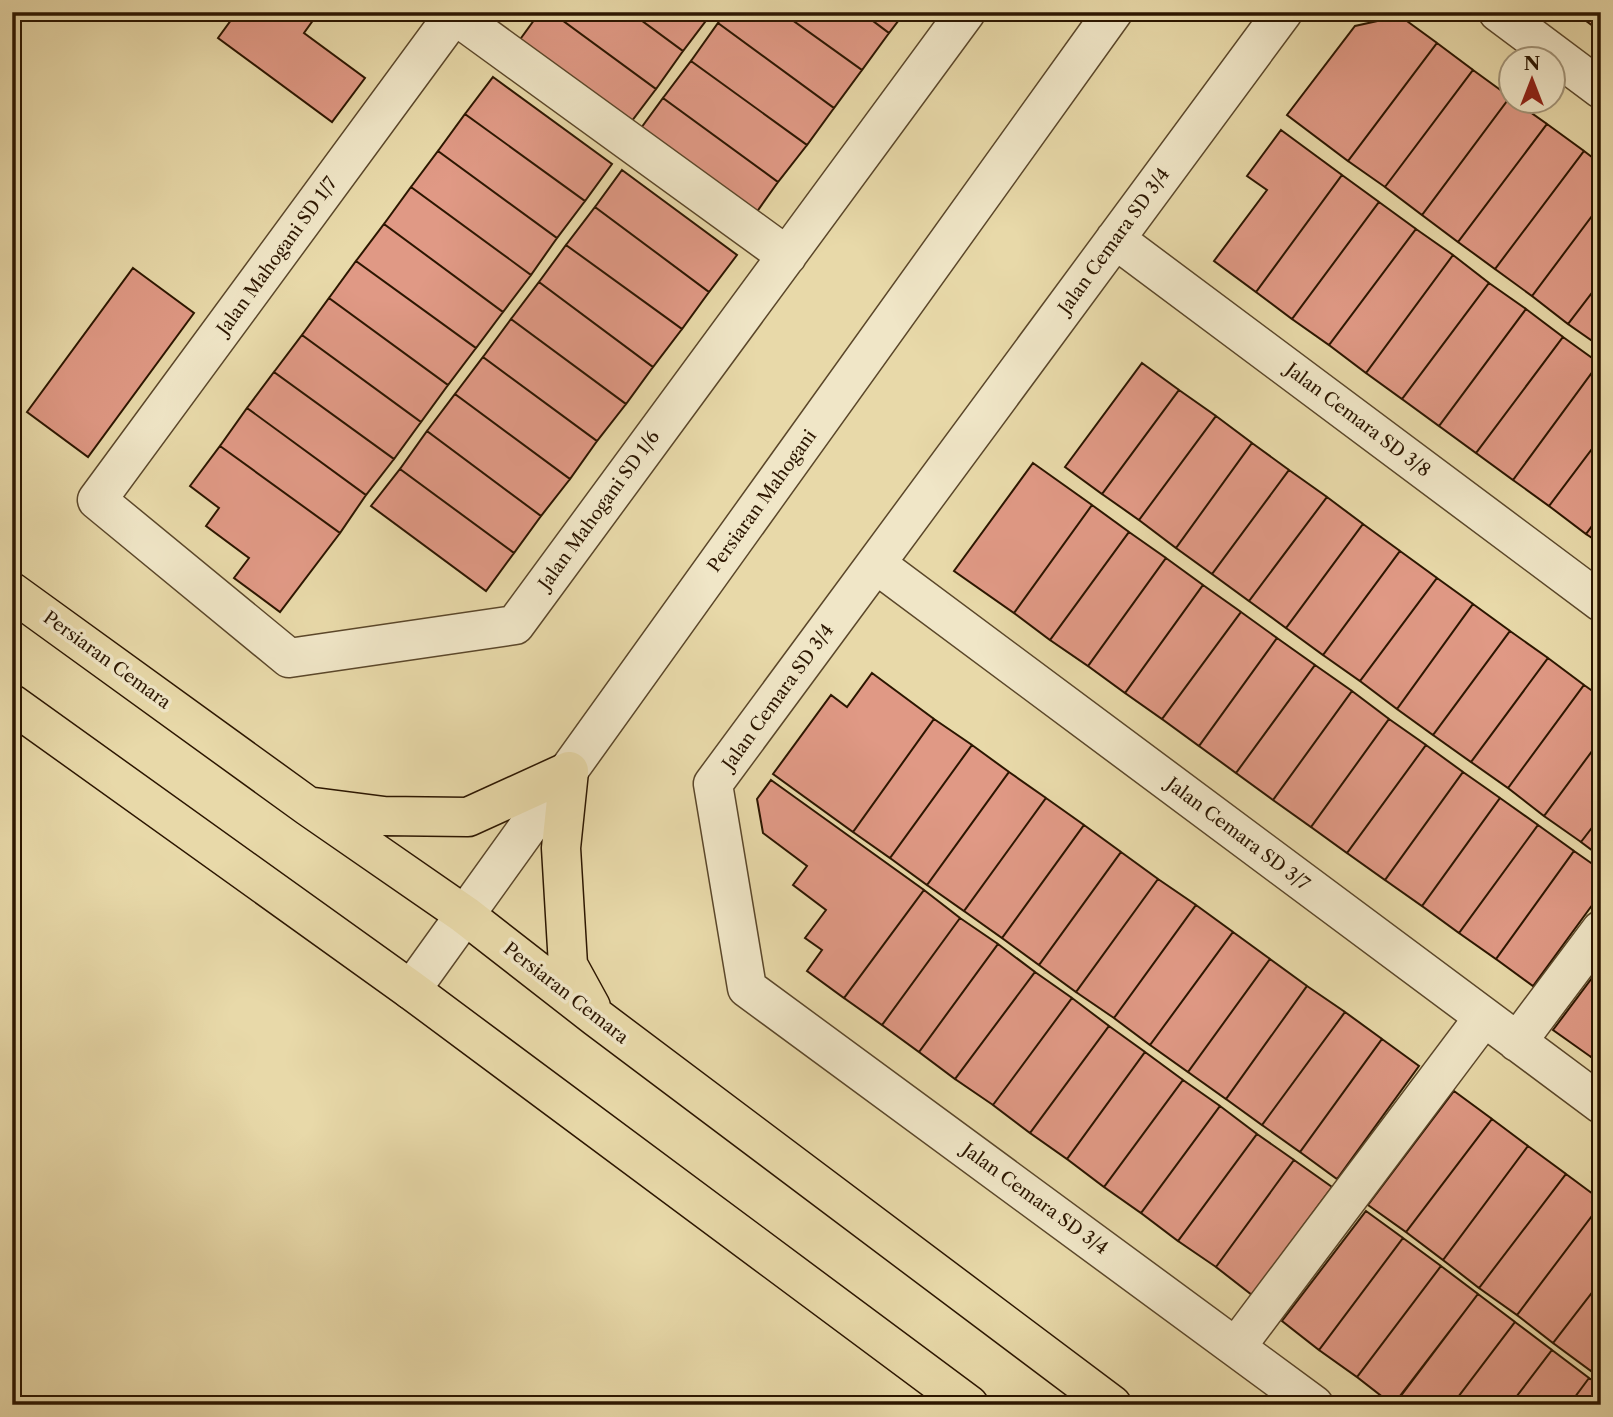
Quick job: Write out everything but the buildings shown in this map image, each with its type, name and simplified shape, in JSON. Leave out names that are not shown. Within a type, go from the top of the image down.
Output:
[{"type":"main road","name":"Persiaran Cemara","points":[[12,592],[309,807],[466,915],[596,1017],[1112,1405]]},
{"type":"main road","points":[[12,704],[411,990],[969,1405]]},
{"type":"main road","points":[[309,807],[384,816],[468,817],[569,771]]},
{"type":"main road","points":[[569,771],[561,848],[568,965],[596,1017]]},
{"type":"street","name":"Jalan Mahogani SD 1/6","points":[[97,500],[289,658],[515,625],[966,12]]},
{"type":"street","name":"Persiaran Mahogani","points":[[411,990],[1113,12]]},
{"type":"street","name":"Jalan Cemara SD 3/4","points":[[1283,12],[713,784],[747,988],[1314,1405]]},
{"type":"street","points":[[1498,12],[1601,89]]},
{"type":"street","points":[[456,13],[787,256]]},
{"type":"street","name":"Jalan Mahogani SD 1/7","points":[[97,500],[456,13]]},
{"type":"street","name":"Jalan Cemara SD 3/8","points":[[1115,239],[1601,602]]},
{"type":"street","name":"Jalan Cemara SD 3/7","points":[[876,564],[1601,1104]]},
{"type":"street","points":[[1517,1042],[1601,930]]},
{"type":"street","points":[[1236,1347],[1484,1017]]}]
